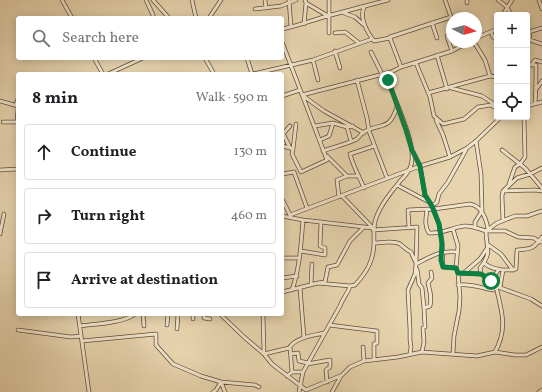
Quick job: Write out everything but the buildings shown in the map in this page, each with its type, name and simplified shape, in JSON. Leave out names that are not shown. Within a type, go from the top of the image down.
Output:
[{"type":"street","points":[[62,0],[71,16]]},
{"type":"street","points":[[146,0],[153,16]]},
{"type":"street","points":[[153,0],[167,16]]},
{"type":"street","points":[[192,0],[196,16]]},
{"type":"street","points":[[210,16],[221,0]]},
{"type":"street","points":[[265,0],[266,8]]},
{"type":"street","points":[[254,9],[281,6],[289,1],[296,0]]},
{"type":"street","points":[[329,0],[329,33]]},
{"type":"street","points":[[372,0],[373,5]]},
{"type":"street","points":[[284,29],[388,0]]},
{"type":"street","points":[[263,72],[312,60],[359,43],[372,39],[374,41],[386,38],[451,17],[446,1],[451,0]]},
{"type":"street","points":[[498,0],[507,7],[510,12]]},
{"type":"street","points":[[504,12],[512,0]]},
{"type":"street","points":[[539,0],[542,9]]},
{"type":"street","points":[[289,1],[291,27]]},
{"type":"street","points":[[304,24],[306,1],[329,16]]},
{"type":"street","points":[[365,6],[363,11],[365,27]]},
{"type":"street","points":[[344,13],[355,17],[365,27],[372,39]]},
{"type":"street","points":[[432,23],[437,38]]},
{"type":"street","points":[[530,31],[542,28]]},
{"type":"street","points":[[482,36],[494,30]]},
{"type":"street","points":[[335,33],[345,32],[359,43]]},
{"type":"street","points":[[491,32],[494,37]]},
{"type":"street","points":[[386,38],[390,38],[402,68]]},
{"type":"street","points":[[530,40],[542,44]]},
{"type":"street","points":[[284,47],[328,160],[301,172],[292,154],[296,124]]},
{"type":"street","points":[[302,95],[391,72],[458,48]]},
{"type":"street","points":[[478,48],[485,60],[490,76]]},
{"type":"street","points":[[335,51],[340,68]]},
{"type":"street","points":[[371,52],[382,74]]},
{"type":"street","points":[[437,56],[449,88]]},
{"type":"street","points":[[95,60],[102,72]]},
{"type":"street","points":[[112,72],[139,60]]},
{"type":"street","points":[[206,60],[213,72]]},
{"type":"street","points":[[248,60],[251,72]]},
{"type":"street","points":[[312,60],[318,80]]},
{"type":"street","points":[[535,104],[537,88],[535,77],[536,65],[532,64],[535,60],[542,62]]},
{"type":"street","points":[[416,63],[430,96],[434,116],[443,134],[450,157]]},
{"type":"street","points":[[391,72],[388,80],[412,150],[420,166],[424,190],[439,224],[442,243],[441,252],[443,267],[456,268]]},
{"type":"street","points":[[428,94],[490,76],[494,77]]},
{"type":"street","points":[[358,80],[369,131],[387,178]]},
{"type":"street","points":[[537,88],[542,81]]},
{"type":"street","points":[[449,88],[482,96],[494,105]]},
{"type":"street","points":[[284,95],[300,90]]},
{"type":"street","points":[[302,95],[324,111],[364,133]]},
{"type":"street","points":[[0,101],[16,106]]},
{"type":"street","points":[[530,105],[542,102]]},
{"type":"street","points":[[434,116],[443,124],[464,119],[478,107],[494,106]]},
{"type":"street","points":[[324,152],[351,141],[364,133],[381,127],[389,122],[394,116],[397,107]]},
{"type":"street","points":[[291,217],[307,208],[420,166],[450,157],[476,142],[498,120]]},
{"type":"street","points":[[508,186],[515,167],[520,164],[525,156],[524,120]]},
{"type":"street","points":[[3,122],[16,122]]},
{"type":"street","points":[[315,126],[333,123],[347,127],[353,126]]},
{"type":"street","points":[[320,140],[329,136],[333,123]]},
{"type":"street","points":[[284,131],[290,126]]},
{"type":"street","points":[[347,127],[351,141]]},
{"type":"street","points":[[284,136],[292,149]]},
{"type":"street","points":[[476,142],[481,174],[482,211],[486,219],[488,246],[488,255],[480,268],[481,274]]},
{"type":"street","points":[[364,188],[360,176],[353,165],[350,154],[374,146]]},
{"type":"street","points":[[284,147],[292,149]]},
{"type":"street","points":[[433,208],[437,202],[439,194],[448,182],[467,148]]},
{"type":"street","points":[[318,283],[350,286],[355,285],[368,270],[374,243],[373,229],[379,210],[410,170],[412,150]]},
{"type":"street","points":[[502,150],[526,168],[542,189]]},
{"type":"street","points":[[324,152],[347,176]]},
{"type":"street","points":[[503,221],[503,191],[517,178],[542,168]]},
{"type":"street","points":[[0,170],[16,169]]},
{"type":"street","points":[[284,174],[294,172],[307,208]]},
{"type":"street","points":[[360,176],[347,176],[338,180],[341,196],[373,229]]},
{"type":"street","points":[[397,185],[430,202]]},
{"type":"street","points":[[503,191],[542,189]]},
{"type":"street","points":[[284,203],[291,217]]},
{"type":"street","points":[[409,228],[408,210],[427,210],[470,204],[482,211]]},
{"type":"street","points":[[427,210],[426,223],[429,233],[440,234],[467,226],[487,230],[505,231],[518,237],[534,238],[541,242]]},
{"type":"street","points":[[475,228],[475,222],[482,211]]},
{"type":"street","points":[[487,230],[497,223],[516,216],[527,216],[542,211]]},
{"type":"street","points":[[0,234],[4,214]]},
{"type":"street","points":[[284,216],[373,229],[416,227],[415,274],[408,290],[410,354]]},
{"type":"street","points":[[292,290],[297,276],[301,251],[303,220]]},
{"type":"street","points":[[301,251],[325,255],[325,248],[320,246],[321,222]]},
{"type":"street","points":[[284,292],[325,282],[328,267],[337,265],[350,241],[363,228]]},
{"type":"street","points":[[453,230],[458,246],[456,252],[456,268],[458,273],[460,297],[454,336],[453,354]]},
{"type":"street","points":[[484,263],[488,266],[503,270],[516,269],[517,250],[531,250],[541,242],[542,238]]},
{"type":"street","points":[[374,243],[390,242],[400,244],[414,256],[424,308],[425,327],[422,328],[424,342],[422,352]]},
{"type":"street","points":[[488,246],[501,254],[512,270]]},
{"type":"street","points":[[465,272],[480,259],[488,246]]},
{"type":"street","points":[[416,264],[441,252],[456,252]]},
{"type":"street","points":[[284,258],[299,258]]},
{"type":"street","points":[[311,285],[312,264]]},
{"type":"street","points":[[491,281],[499,268]]},
{"type":"street","points":[[495,352],[503,335],[504,325],[497,287],[503,270]]},
{"type":"street","points":[[424,308],[430,306],[431,302],[431,294],[428,283],[432,278],[431,272]]},
{"type":"street","points":[[458,273],[465,272],[481,274],[497,287],[531,299],[542,306]]},
{"type":"street","points":[[284,278],[297,276]]},
{"type":"street","points":[[458,285],[475,285],[493,290],[497,287]]},
{"type":"street","points":[[299,391],[303,372],[350,286]]},
{"type":"street","points":[[300,288],[304,338]]},
{"type":"street","points":[[78,316],[89,392]]},
{"type":"street","points":[[80,326],[116,321],[133,316]]},
{"type":"street","points":[[143,316],[144,326]]},
{"type":"street","points":[[167,325],[168,316]]},
{"type":"street","points":[[177,329],[178,316]]},
{"type":"street","points":[[204,316],[204,318],[210,319]]},
{"type":"street","points":[[222,316],[264,354],[272,364],[307,391],[340,376],[350,367],[364,361],[398,357],[422,352],[477,356],[495,352],[526,355],[542,347]]},
{"type":"street","points":[[263,316],[264,354]]},
{"type":"street","points":[[328,325],[377,331],[377,343],[374,344],[374,360]]},
{"type":"street","points":[[18,330],[71,337],[81,336]]},
{"type":"street","points":[[264,354],[290,347],[292,344],[304,338],[324,333]]},
{"type":"street","points":[[82,342],[156,334],[156,345],[173,364],[201,376],[221,382],[255,385],[259,387]]},
{"type":"street","points":[[290,347],[292,372]]},
{"type":"street","points":[[363,347],[364,361]]},
{"type":"street","points":[[291,354],[298,353],[299,361],[308,363],[330,360],[330,367],[326,370],[327,382]]},
{"type":"street","points":[[288,376],[292,372],[303,372]]},
{"type":"street","points":[[332,392],[340,376]]},
{"type":"street","points":[[213,392],[221,382]]},
{"type":"street","points":[[221,382],[225,392]]},
{"type":"route","points":[[388,80],[412,150],[420,166],[425,195],[432,206],[439,224],[442,243],[441,260],[443,267],[456,268],[458,273],[465,272],[481,274],[491,281]]}]
